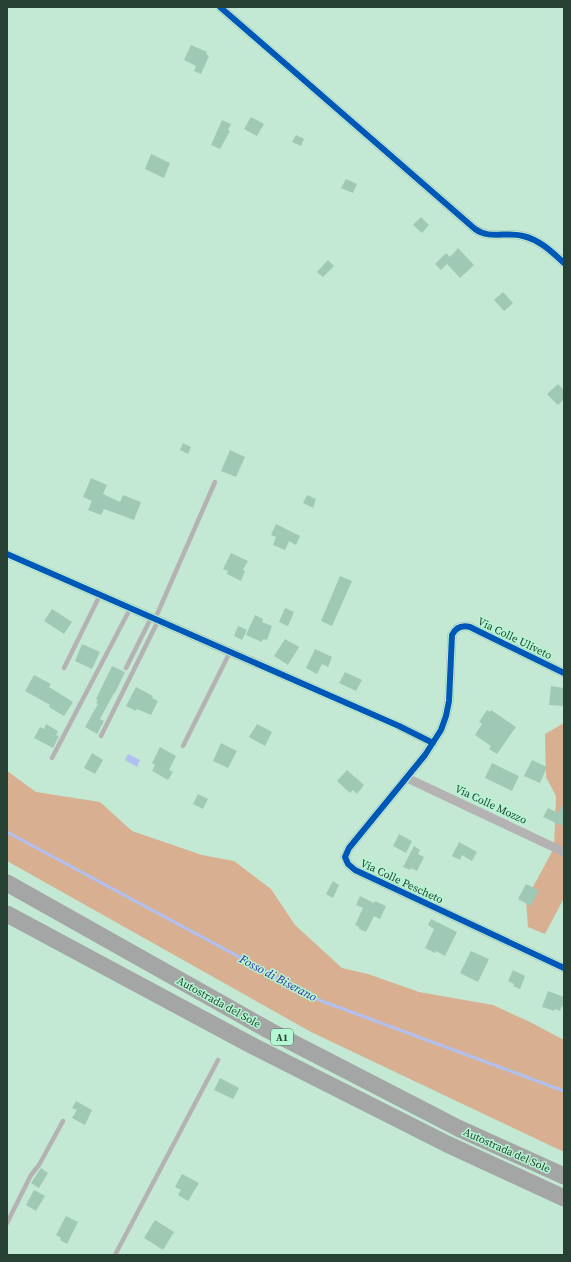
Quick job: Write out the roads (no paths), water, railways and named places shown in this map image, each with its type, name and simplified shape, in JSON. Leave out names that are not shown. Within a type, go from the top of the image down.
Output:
[{"type":"highway","name":"Autostrada del Sole","points":[[7,883],[270,1031],[458,1128],[564,1176]]},
{"type":"highway","name":"Autostrada del Sole","points":[[7,914],[274,1057],[447,1144],[564,1198]]},
{"type":"street","points":[[220,7],[475,230],[488,236],[517,235],[530,238],[547,248],[564,263]]},
{"type":"street","points":[[7,554],[399,726],[433,743]]},
{"type":"street","name":"Via Colle Uliveto","points":[[433,743],[441,730],[446,716],[449,701],[452,635],[454,631],[460,627],[467,626],[475,629],[564,673]]},
{"type":"street","name":"Via Colle Pescheto","points":[[433,743],[407,778],[348,850],[346,859],[350,866],[355,870],[564,968]]},
{"type":"street","name":"Via Colle Mozzo","points":[[407,778],[564,852]]},
{"type":"lane","points":[[101,736],[155,619],[215,482]]},
{"type":"lane","points":[[64,668],[100,595]]},
{"type":"lane","points":[[52,758],[130,608]]},
{"type":"lane","points":[[126,668],[155,619]]},
{"type":"lane","points":[[183,746],[230,652]]},
{"type":"lane","points":[[115,1255],[218,1060]]},
{"type":"lane","points":[[7,1223],[31,1175],[39,1165],[63,1121]]},
{"type":"water","points":[[128,754],[140,760],[137,767],[125,760]]},
{"type":"waterway","name":"Fosso di Biserano","points":[[7,832],[319,1000],[564,1091]]}]
